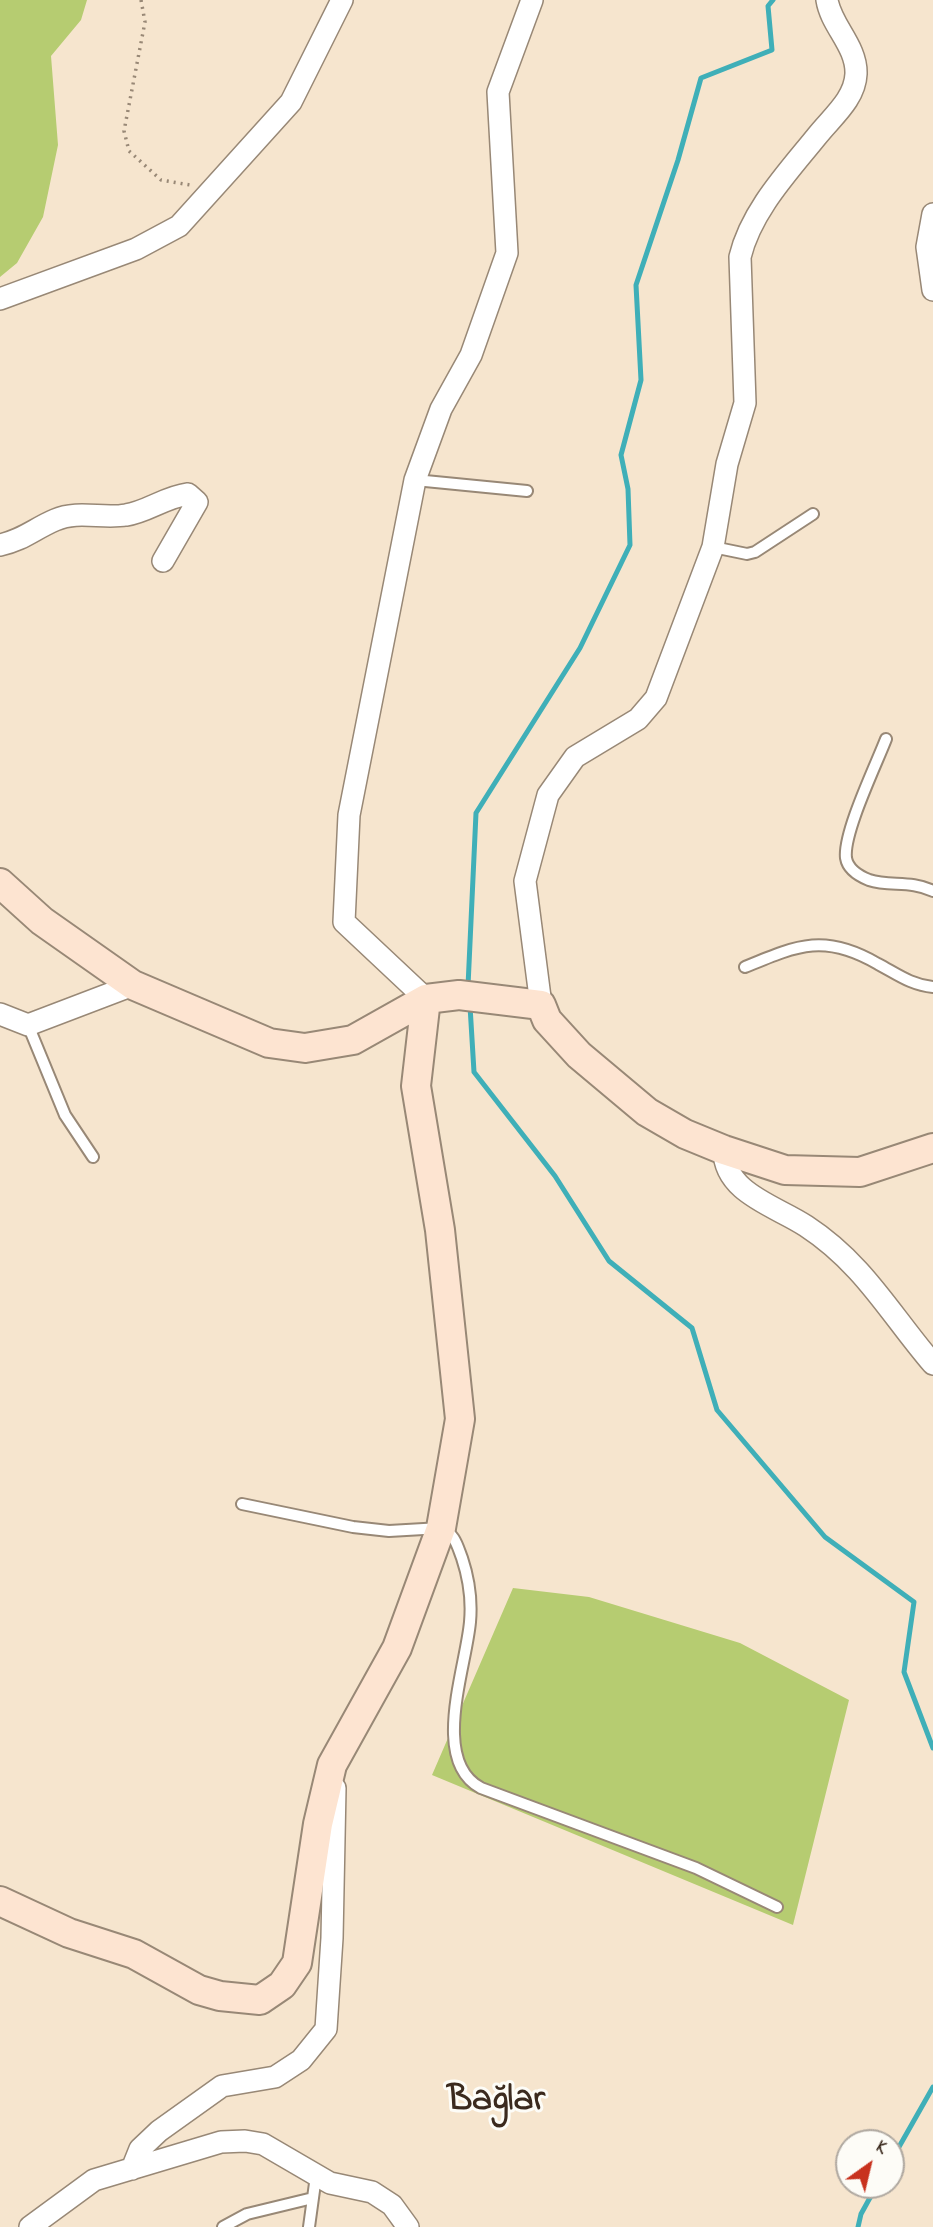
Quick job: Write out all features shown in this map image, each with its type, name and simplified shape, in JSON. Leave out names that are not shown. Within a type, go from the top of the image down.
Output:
[{"type":"street","points":[[0,299],[136,248],[179,226],[291,102],[342,0]]},
{"type":"street","points":[[426,999],[344,922],[349,815],[415,480],[441,409],[471,355],[507,253],[498,93],[532,0]]},
{"type":"street","points":[[827,0],[829,12],[853,55],[856,81],[841,110],[758,213],[743,245],[740,257],[745,403],[727,464],[713,547],[656,698],[638,719],[575,757],[548,795],[525,881],[541,1005],[548,1020],[579,1055],[647,1112],[685,1134],[785,1170],[860,1172],[929,1154]]},
{"type":"street","points":[[933,214],[927,247],[933,290]]},
{"type":"street","points":[[0,545],[23,540],[56,519],[90,513],[126,515],[169,496],[188,494],[197,502],[163,561]]},
{"type":"street","points":[[0,883],[42,921],[133,985],[269,1043],[305,1048],[353,1040],[426,999],[459,995],[541,1005]]},
{"type":"street","points":[[0,1014],[28,1025],[133,985]]},
{"type":"street","points":[[0,1901],[68,1933],[134,1954],[199,1990],[260,2000],[282,1985],[297,1963],[318,1824],[336,1758],[397,1648],[441,1528],[460,1419],[440,1230],[416,1086],[426,999]]},
{"type":"street","points":[[724,1150],[725,1164],[733,1180],[805,1225],[849,1259],[876,1287],[933,1364]]},
{"type":"street","points":[[132,2169],[140,2149],[159,2131],[222,2086],[275,2077],[301,2060],[326,2029],[332,1938],[336,1758]]},
{"type":"street","points":[[30,2227],[94,2180],[221,2142],[245,2141],[263,2144],[316,2176],[346,2188],[372,2192],[400,2213],[408,2227]]},
{"type":"lane","points":[[415,480],[527,491]]},
{"type":"lane","points":[[713,547],[747,554],[755,552],[813,514]]},
{"type":"lane","points":[[886,739],[865,790],[848,844],[847,861],[854,871],[867,879],[906,882],[933,891]]},
{"type":"lane","points":[[745,967],[800,945],[823,943],[861,954],[906,981],[933,987]]},
{"type":"lane","points":[[28,1025],[65,1115],[93,1157]]},
{"type":"lane","points":[[242,1504],[377,1530],[441,1528],[454,1538],[469,1589],[470,1623],[455,1706],[456,1761],[467,1779],[481,1788],[696,1868],[777,1908]]},
{"type":"lane","points":[[309,2227],[316,2176]]},
{"type":"lane","points":[[223,2227],[247,2214],[313,2198]]},
{"type":"path","points":[[141,0],[145,22],[124,131],[129,151],[161,180],[186,185],[220,181]]},
{"type":"green space","points":[[0,0],[87,0],[81,20],[51,56],[58,145],[43,217],[17,263],[0,277]]},
{"type":"green space","points":[[513,1588],[589,1597],[740,1643],[849,1700],[793,1925],[432,1775]]},
{"type":"waterway","points":[[468,986],[476,813],[580,648],[630,545],[628,489],[621,455],[641,380],[636,285],[678,160],[701,78],[772,50],[768,6],[773,0]]},
{"type":"waterway","points":[[470,1006],[474,1072],[555,1176],[609,1261],[692,1328],[717,1410],[825,1537],[914,1602],[904,1672],[933,1748]]},
{"type":"waterway","points":[[905,2136],[933,2087]]},
{"type":"waterway","points":[[858,2227],[869,2199]]},
{"type":"district","name":"Bağlar","points":[[496,2103]]}]
